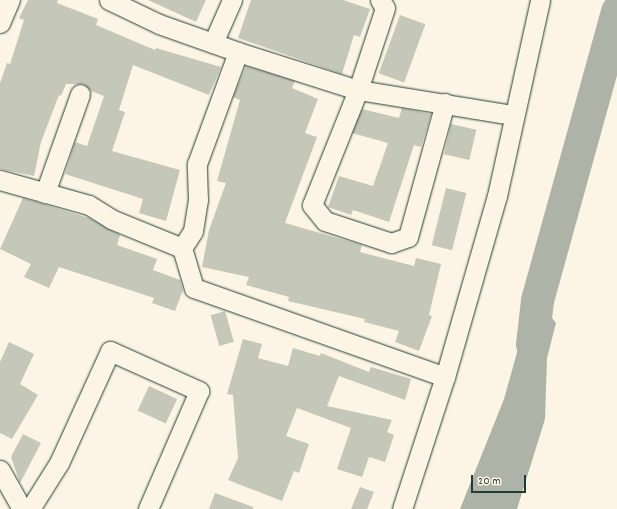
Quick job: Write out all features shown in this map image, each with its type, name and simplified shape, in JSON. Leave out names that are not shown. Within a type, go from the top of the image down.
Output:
[{"type":"street","points":[[0,23],[10,0]]},
{"type":"street","points":[[109,0],[159,24],[238,52],[358,90],[513,115]]},
{"type":"street","points":[[213,43],[232,0]]},
{"type":"street","points":[[380,0],[385,8],[358,90],[312,205],[325,221],[391,243],[408,237],[445,103]]},
{"type":"street","points":[[402,509],[445,377],[497,196],[513,115],[540,0]]},
{"type":"street","points":[[238,52],[197,164],[198,200],[193,231],[182,248],[194,288],[445,377]]},
{"type":"street","points":[[45,193],[80,94]]},
{"type":"street","points":[[0,180],[89,205],[111,219],[182,248]]},
{"type":"street","points":[[30,509],[59,463],[110,351],[199,391],[148,509]]},
{"type":"street","points":[[0,470],[22,509]]},
{"type":"shaded area","points":[[537,300],[556,323],[547,358],[545,419],[517,509],[460,509],[504,399],[527,317]]},
{"type":"building","points":[[28,0],[58,0],[57,3],[98,19],[96,25],[155,50],[156,48],[221,67],[209,95],[133,65],[119,110],[125,112],[112,151],[180,170],[166,221],[139,213],[143,199],[65,174],[75,142],[87,146],[104,96],[91,91],[83,84],[66,84],[61,96],[59,95],[41,142],[34,176],[0,169],[0,83],[7,63],[10,64],[24,20],[19,18]]},
{"type":"building","points":[[148,0],[206,0],[196,22]]},
{"type":"building","points":[[251,0],[343,0],[370,9],[360,37],[354,35],[342,74],[238,38]]},
{"type":"building","points":[[400,15],[425,24],[404,82],[379,73]]},
{"type":"building","points":[[246,66],[295,81],[292,88],[318,99],[305,133],[317,137],[285,223],[362,245],[360,252],[414,266],[416,258],[441,264],[429,315],[432,316],[419,351],[395,342],[399,331],[364,322],[365,319],[288,301],[289,297],[246,285],[249,277],[202,267],[209,230],[226,183],[217,181],[240,100],[233,97]]},
{"type":"building","points":[[402,108],[431,114],[421,147],[414,145],[389,222],[353,210],[351,215],[328,207],[339,176],[373,186],[388,143],[352,133],[362,109],[399,118]]},
{"type":"building","points":[[451,124],[476,130],[469,160],[444,154]]},
{"type":"building","points":[[446,188],[466,193],[452,250],[432,245]]},
{"type":"building","points":[[23,198],[89,218],[120,235],[117,245],[157,259],[153,270],[180,280],[183,290],[175,311],[152,303],[154,298],[59,267],[49,288],[24,277],[31,264],[0,249]]},
{"type":"building","points":[[225,311],[234,342],[219,346],[211,315]]},
{"type":"building","points":[[243,339],[262,344],[258,358],[288,366],[293,348],[320,356],[321,353],[369,372],[371,367],[411,379],[405,400],[339,376],[327,406],[392,420],[387,432],[394,435],[385,462],[369,457],[362,477],[337,469],[351,428],[297,408],[286,436],[309,444],[299,473],[294,471],[282,501],[228,480],[238,458],[233,395],[227,394]]},
{"type":"building","points":[[9,342],[34,354],[20,384],[38,395],[12,439],[0,433],[0,362]]},
{"type":"building","points":[[149,386],[177,399],[166,424],[138,410]]},
{"type":"building","points":[[23,434],[41,443],[20,483],[11,457]]},
{"type":"building","points":[[360,487],[374,492],[367,509],[351,509]]},
{"type":"building","points":[[215,493],[253,507],[253,509],[209,509]]},
{"type":"waterway","points":[[532,344],[537,300],[617,11]]}]
